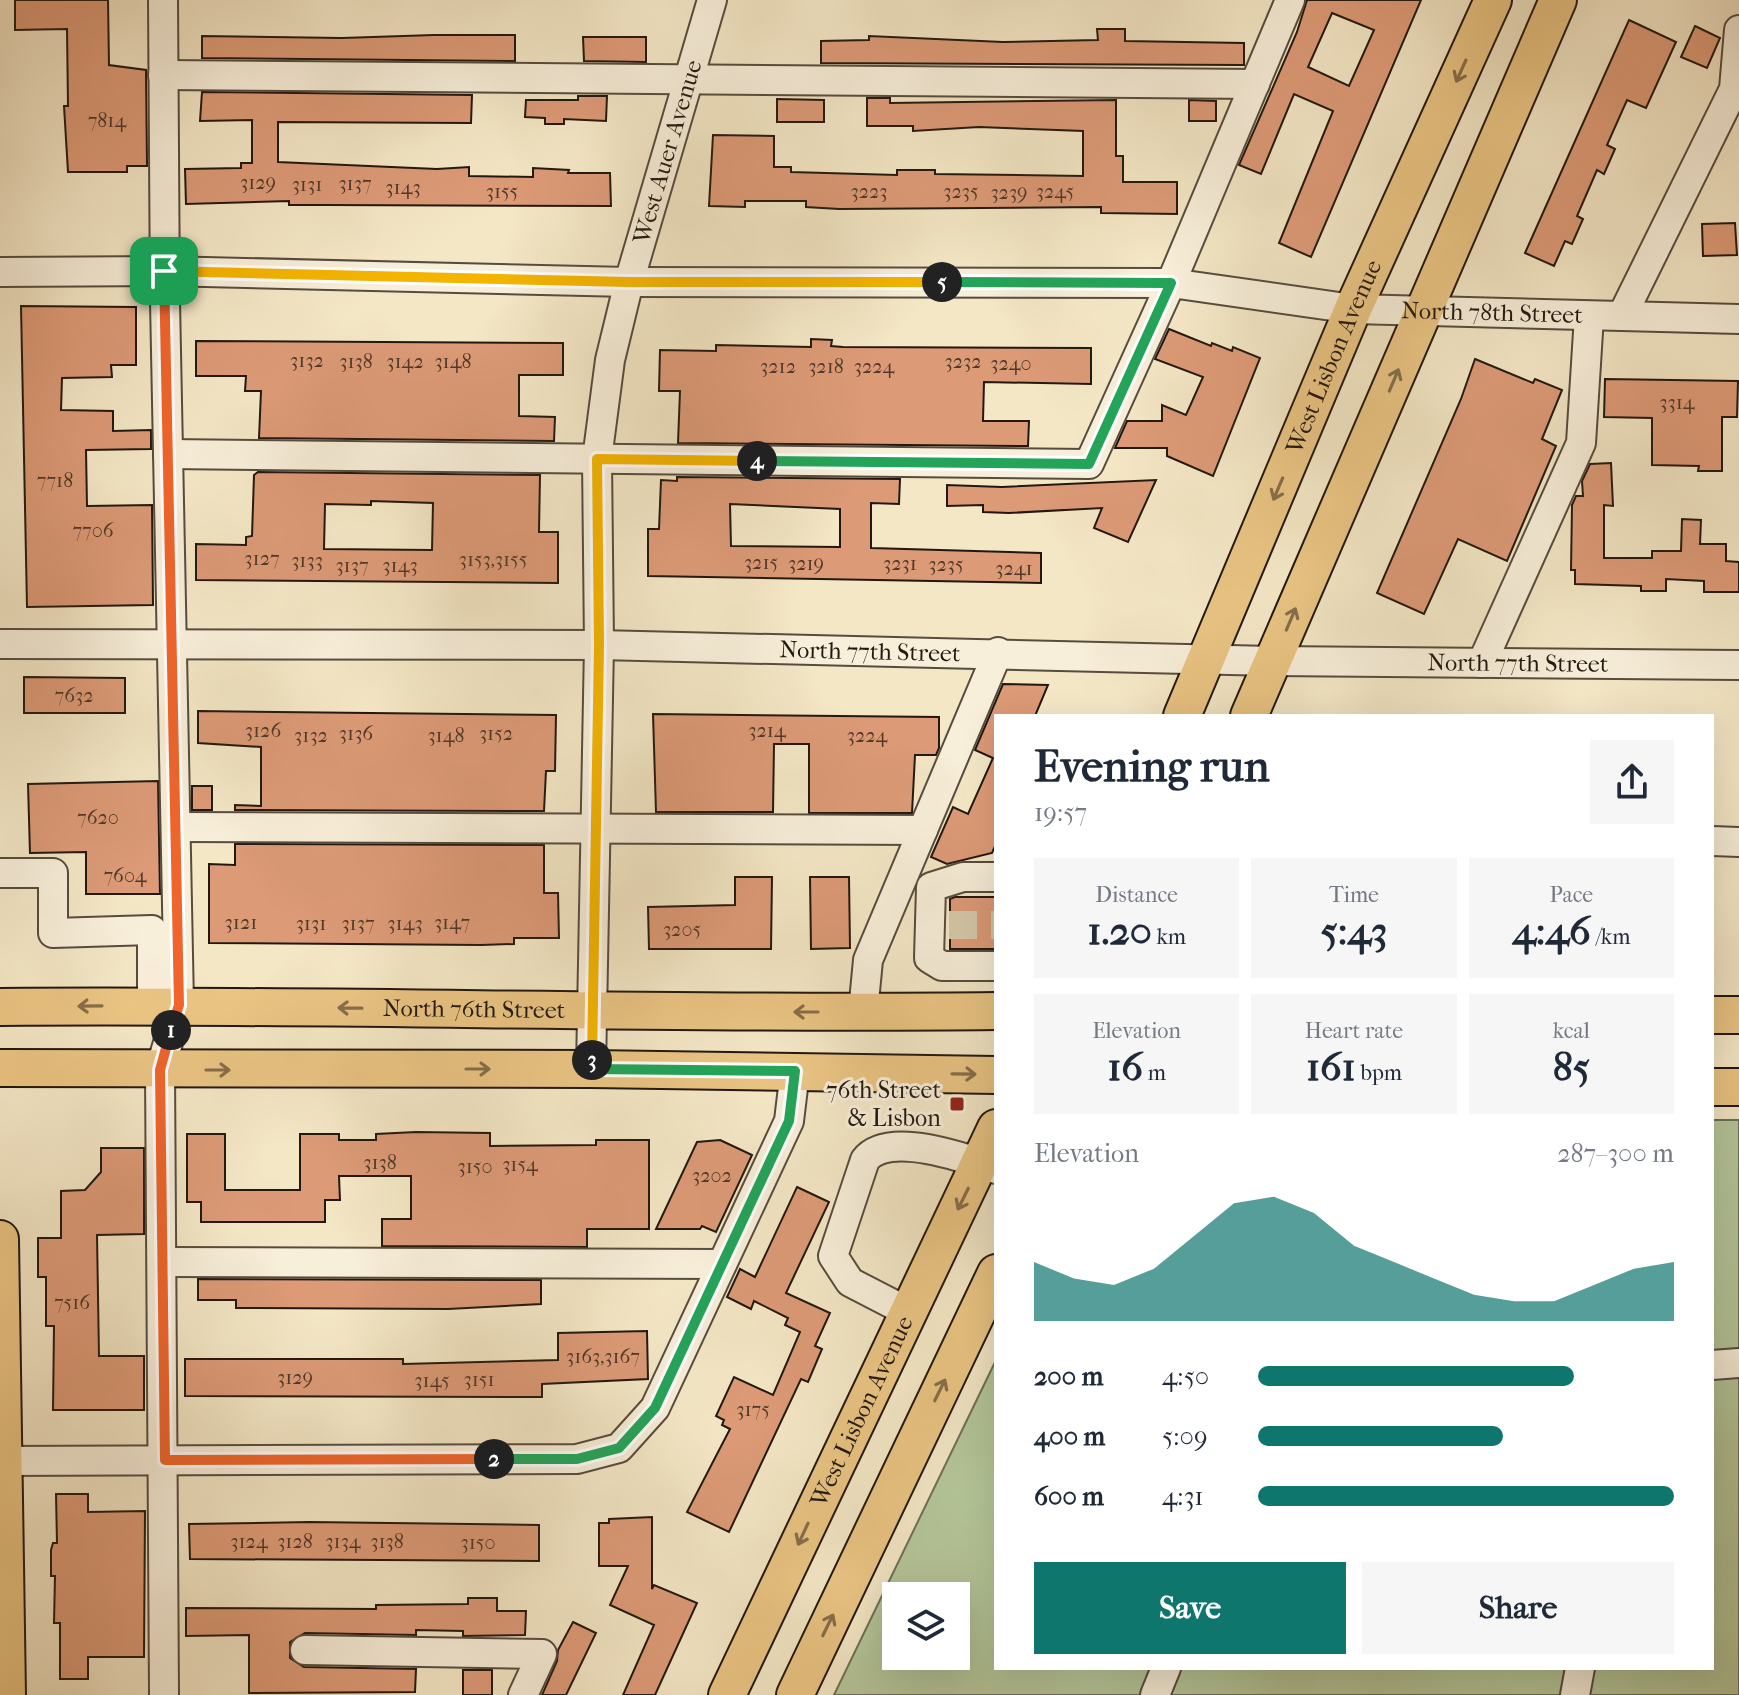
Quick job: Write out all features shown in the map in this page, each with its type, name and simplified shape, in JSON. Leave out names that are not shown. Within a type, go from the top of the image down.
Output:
[{"type":"main road","name":"West Lisbon Avenue","points":[[1183,714],[1353,309],[1493,0]]},
{"type":"main road","points":[[1250,714],[1558,0]]},
{"type":"main road","name":"North 76th Street","points":[[0,1007],[166,1005],[593,1012],[994,1011]]},
{"type":"main road","points":[[1714,1015],[1739,1015]]},
{"type":"main road","points":[[0,1068],[591,1069],[994,1075]]},
{"type":"main road","points":[[1714,1087],[1739,1087]]},
{"type":"main road","name":"West Lisbon Avenue","points":[[727,1695],[908,1312],[988,1166],[994,1138]]},
{"type":"main road","points":[[0,1239],[7,1695]]},
{"type":"main road","points":[[795,1695],[994,1277]]},
{"type":"street","points":[[163,0],[164,271],[176,827],[160,1070],[165,1460],[164,1695]]},
{"type":"street","name":"West Auer Avenue","points":[[591,1069],[599,645],[597,459],[610,360],[629,282],[712,0]]},
{"type":"street","points":[[168,454],[1089,464],[1171,283],[1290,0]]},
{"type":"street","points":[[1622,316],[1734,89],[1739,30]]},
{"type":"street","points":[[163,75],[1255,84]]},
{"type":"street","name":"North 78th Street","points":[[0,272],[164,271],[629,282],[1171,283],[1353,309],[1739,319]]},
{"type":"street","points":[[1482,663],[1581,443],[1589,316]]},
{"type":"street","name":"North 77th Street","points":[[0,644],[599,645],[998,652],[1273,661],[1739,665]]},
{"type":"street","points":[[863,1012],[868,960],[998,652]]},
{"type":"street","points":[[176,827],[923,830]]},
{"type":"street","points":[[1714,841],[1739,842]]},
{"type":"street","points":[[0,873],[53,873],[53,933],[152,930],[166,1005]]},
{"type":"street","points":[[994,877],[963,877],[931,887],[940,925],[929,958],[942,966],[994,966]]},
{"type":"street","points":[[942,966],[942,1011]]},
{"type":"street","points":[[3,1461],[577,1459],[619,1448],[655,1408],[789,1121],[795,1071]]},
{"type":"street","points":[[908,1312],[850,1282],[833,1256],[865,1160],[871,1152],[893,1145],[988,1166]]},
{"type":"street","points":[[162,1262],[722,1264]]},
{"type":"street","points":[[1714,1365],[1739,1363]]},
{"type":"street","points":[[305,1650],[542,1654],[523,1695]]},
{"type":"street","points":[[1155,1695],[1165,1670]]},
{"type":"street","points":[[1575,1695],[1580,1670]]},
{"type":"green space","points":[[1714,1120],[1739,1120],[1739,1695],[834,1695],[882,1596],[882,1670],[970,1670],[970,1582],[889,1582],[994,1364],[994,1670],[1714,1670]]},
{"type":"building","points":[[15,0],[108,0],[109,65],[146,70],[147,166],[127,166],[127,172],[68,172],[64,106],[68,106],[67,29],[15,30]]},
{"type":"building","points":[[1307,0],[1421,0],[1311,257],[1279,243],[1333,111],[1294,94],[1261,174],[1239,165],[1297,32]],"holes":[[[1332,13],[1374,30],[1349,86],[1308,67]]]},
{"type":"building","points":[[1629,20],[1676,42],[1646,108],[1627,100],[1607,145],[1615,149],[1604,174],[1597,170],[1577,216],[1583,219],[1572,244],[1565,241],[1554,266],[1525,253]]},
{"type":"building","points":[[1695,26],[1720,38],[1707,68],[1681,57]]},
{"type":"building","points":[[1097,29],[1125,29],[1125,41],[1244,43],[1244,65],[821,63],[821,41],[869,40],[869,36],[1003,42],[1098,40]]},
{"type":"building","points":[[515,35],[515,61],[202,58],[202,36],[342,38]]},
{"type":"building","points":[[583,37],[646,37],[646,62],[584,61]]},
{"type":"building","points":[[202,92],[472,95],[471,123],[278,122],[278,162],[437,169],[469,167],[469,176],[533,177],[533,168],[569,170],[568,173],[610,173],[611,206],[289,205],[289,201],[186,204],[185,169],[241,168],[241,163],[252,163],[252,120],[200,121]]},
{"type":"building","points":[[578,96],[607,96],[606,121],[564,119],[564,124],[545,124],[545,118],[525,117],[526,100],[578,100]]},
{"type":"building","points":[[867,98],[890,98],[890,103],[1116,100],[1116,156],[1123,156],[1123,182],[1177,182],[1177,214],[1101,213],[1101,207],[839,209],[806,207],[806,201],[745,201],[745,207],[709,206],[713,135],[774,136],[774,167],[791,167],[791,172],[897,175],[897,170],[935,170],[935,174],[1083,176],[1083,131],[979,127],[913,131],[913,126],[867,126]]},
{"type":"building","points":[[777,99],[824,100],[824,122],[777,122]]},
{"type":"building","points":[[1189,100],[1216,101],[1216,121],[1189,121]]},
{"type":"building","points":[[1735,223],[1737,255],[1703,256],[1702,224]]},
{"type":"building","points":[[21,306],[136,307],[136,365],[111,365],[112,377],[62,378],[61,410],[113,411],[113,431],[151,430],[151,449],[86,450],[87,506],[152,505],[153,605],[27,607]]},
{"type":"building","points":[[1169,329],[1211,346],[1212,343],[1232,351],[1233,347],[1260,358],[1213,476],[1167,456],[1167,448],[1115,448],[1127,421],[1162,421],[1162,405],[1186,415],[1203,377],[1155,359]]},
{"type":"building","points":[[811,339],[832,340],[831,346],[843,347],[1091,348],[1091,384],[984,382],[983,421],[1029,421],[1028,446],[678,443],[680,391],[659,391],[660,350],[716,351],[716,345],[811,347]]},
{"type":"building","points":[[196,341],[563,343],[563,375],[519,375],[519,416],[555,417],[554,441],[259,438],[261,391],[245,391],[246,376],[196,376]]},
{"type":"building","points":[[1475,359],[1533,383],[1535,379],[1562,390],[1542,439],[1556,446],[1507,561],[1458,539],[1424,614],[1377,593],[1461,399]]},
{"type":"building","points":[[1605,379],[1738,381],[1737,417],[1722,417],[1722,471],[1698,471],[1699,466],[1652,465],[1652,418],[1604,417]]},
{"type":"building","points":[[1611,463],[1613,506],[1604,505],[1604,558],[1652,558],[1652,551],[1681,551],[1682,519],[1701,520],[1700,544],[1726,544],[1726,561],[1739,562],[1739,592],[1704,592],[1704,581],[1666,579],[1666,591],[1641,591],[1641,586],[1575,584],[1575,570],[1571,570],[1572,505],[1576,496],[1583,496],[1582,481],[1590,464]]},
{"type":"building","points":[[258,472],[540,475],[539,532],[558,532],[558,583],[196,580],[196,544],[246,545],[246,537],[252,536],[254,475]],"holes":[[[371,501],[433,503],[432,550],[324,549],[325,504],[371,505]]]},
{"type":"building","points":[[677,477],[900,479],[899,504],[871,503],[871,548],[1041,553],[1041,583],[648,576],[648,529],[659,529],[661,480],[677,481]],"holes":[[[730,504],[840,509],[840,547],[731,546]]]},
{"type":"building","points":[[1156,480],[1128,542],[1094,528],[1102,508],[1009,513],[983,512],[983,505],[947,506],[947,485],[1002,487]]},
{"type":"building","points":[[24,677],[125,678],[125,713],[24,713]]},
{"type":"building","points":[[1003,684],[1048,685],[1036,714],[994,714],[992,853],[947,864],[931,857],[953,807],[968,814],[993,758],[975,750]]},
{"type":"building","points":[[198,711],[556,715],[555,771],[546,771],[544,811],[235,810],[235,805],[261,806],[261,747],[198,743]]},
{"type":"building","points":[[653,714],[939,717],[939,748],[936,755],[915,755],[912,813],[809,813],[809,744],[774,744],[773,812],[656,812]]},
{"type":"building","points":[[158,781],[160,894],[86,894],[86,852],[30,853],[28,784]]},
{"type":"building","points":[[192,786],[212,786],[212,810],[192,810]]},
{"type":"building","points":[[235,844],[544,845],[544,893],[558,893],[559,938],[514,938],[514,944],[481,945],[209,943],[209,864],[235,865]]},
{"type":"building","points":[[735,877],[772,877],[771,949],[649,949],[648,907],[735,905]]},
{"type":"building","points":[[810,877],[849,877],[850,948],[811,949]]},
{"type":"building","points":[[994,897],[994,949],[950,949],[950,899]]},
{"type":"building","points":[[490,1133],[490,1146],[596,1145],[596,1140],[649,1140],[649,1229],[587,1229],[587,1247],[382,1246],[382,1219],[411,1219],[411,1176],[339,1176],[340,1200],[325,1200],[325,1222],[201,1222],[201,1202],[187,1202],[187,1134],[225,1134],[225,1190],[300,1190],[300,1134],[339,1134],[339,1140],[376,1140],[376,1134]]},
{"type":"building","points":[[720,1140],[752,1155],[716,1232],[702,1226],[700,1229],[656,1229],[697,1142]]},
{"type":"building","points":[[101,1148],[144,1148],[144,1234],[97,1235],[99,1356],[144,1356],[144,1410],[53,1410],[54,1326],[46,1326],[46,1277],[38,1277],[38,1238],[61,1238],[61,1191],[85,1190],[101,1172]]},
{"type":"building","points":[[797,1187],[829,1202],[786,1293],[830,1313],[815,1346],[822,1349],[808,1382],[801,1379],[729,1532],[687,1512],[730,1429],[722,1425],[724,1420],[716,1416],[734,1377],[773,1395],[800,1332],[785,1325],[788,1318],[754,1301],[751,1309],[727,1297],[740,1269],[755,1277]]},
{"type":"building","points":[[198,1279],[541,1280],[541,1304],[448,1309],[236,1308],[236,1300],[198,1300]]},
{"type":"building","points":[[647,1331],[648,1379],[542,1384],[542,1397],[185,1396],[185,1359],[403,1359],[403,1364],[558,1360],[558,1333]]},
{"type":"building","points":[[56,1494],[88,1494],[88,1512],[145,1511],[144,1657],[88,1657],[88,1679],[60,1679],[60,1623],[54,1623],[55,1576],[51,1576],[51,1550],[53,1543],[57,1543]]},
{"type":"building","points":[[652,1517],[652,1589],[654,1585],[697,1603],[655,1695],[623,1695],[654,1625],[610,1605],[628,1566],[599,1566],[599,1523],[609,1523],[609,1519]]},
{"type":"building","points":[[189,1524],[539,1525],[539,1561],[190,1559]]},
{"type":"building","points":[[468,1598],[497,1598],[497,1611],[526,1611],[525,1635],[463,1636],[463,1631],[416,1630],[416,1635],[305,1633],[290,1642],[290,1658],[304,1667],[416,1669],[415,1692],[249,1693],[249,1635],[186,1636],[186,1608],[376,1609],[376,1605],[468,1604]]},
{"type":"building","points":[[573,1622],[596,1633],[566,1695],[542,1695],[557,1661],[558,1650]]},
{"type":"building","points":[[463,1670],[492,1670],[492,1695],[463,1695]]},
{"type":"tunnel","points":[[949,925],[994,925]]},
{"type":"place","name":"76th Street & Lisbon","points":[[957,1104]]},
{"type":"route","points":[[164,271],[629,282],[1171,283],[1089,464],[597,459],[599,645],[591,1069],[795,1071],[789,1121],[655,1408],[619,1448],[577,1459],[165,1460],[160,1070],[179,1005],[164,271]]}]
